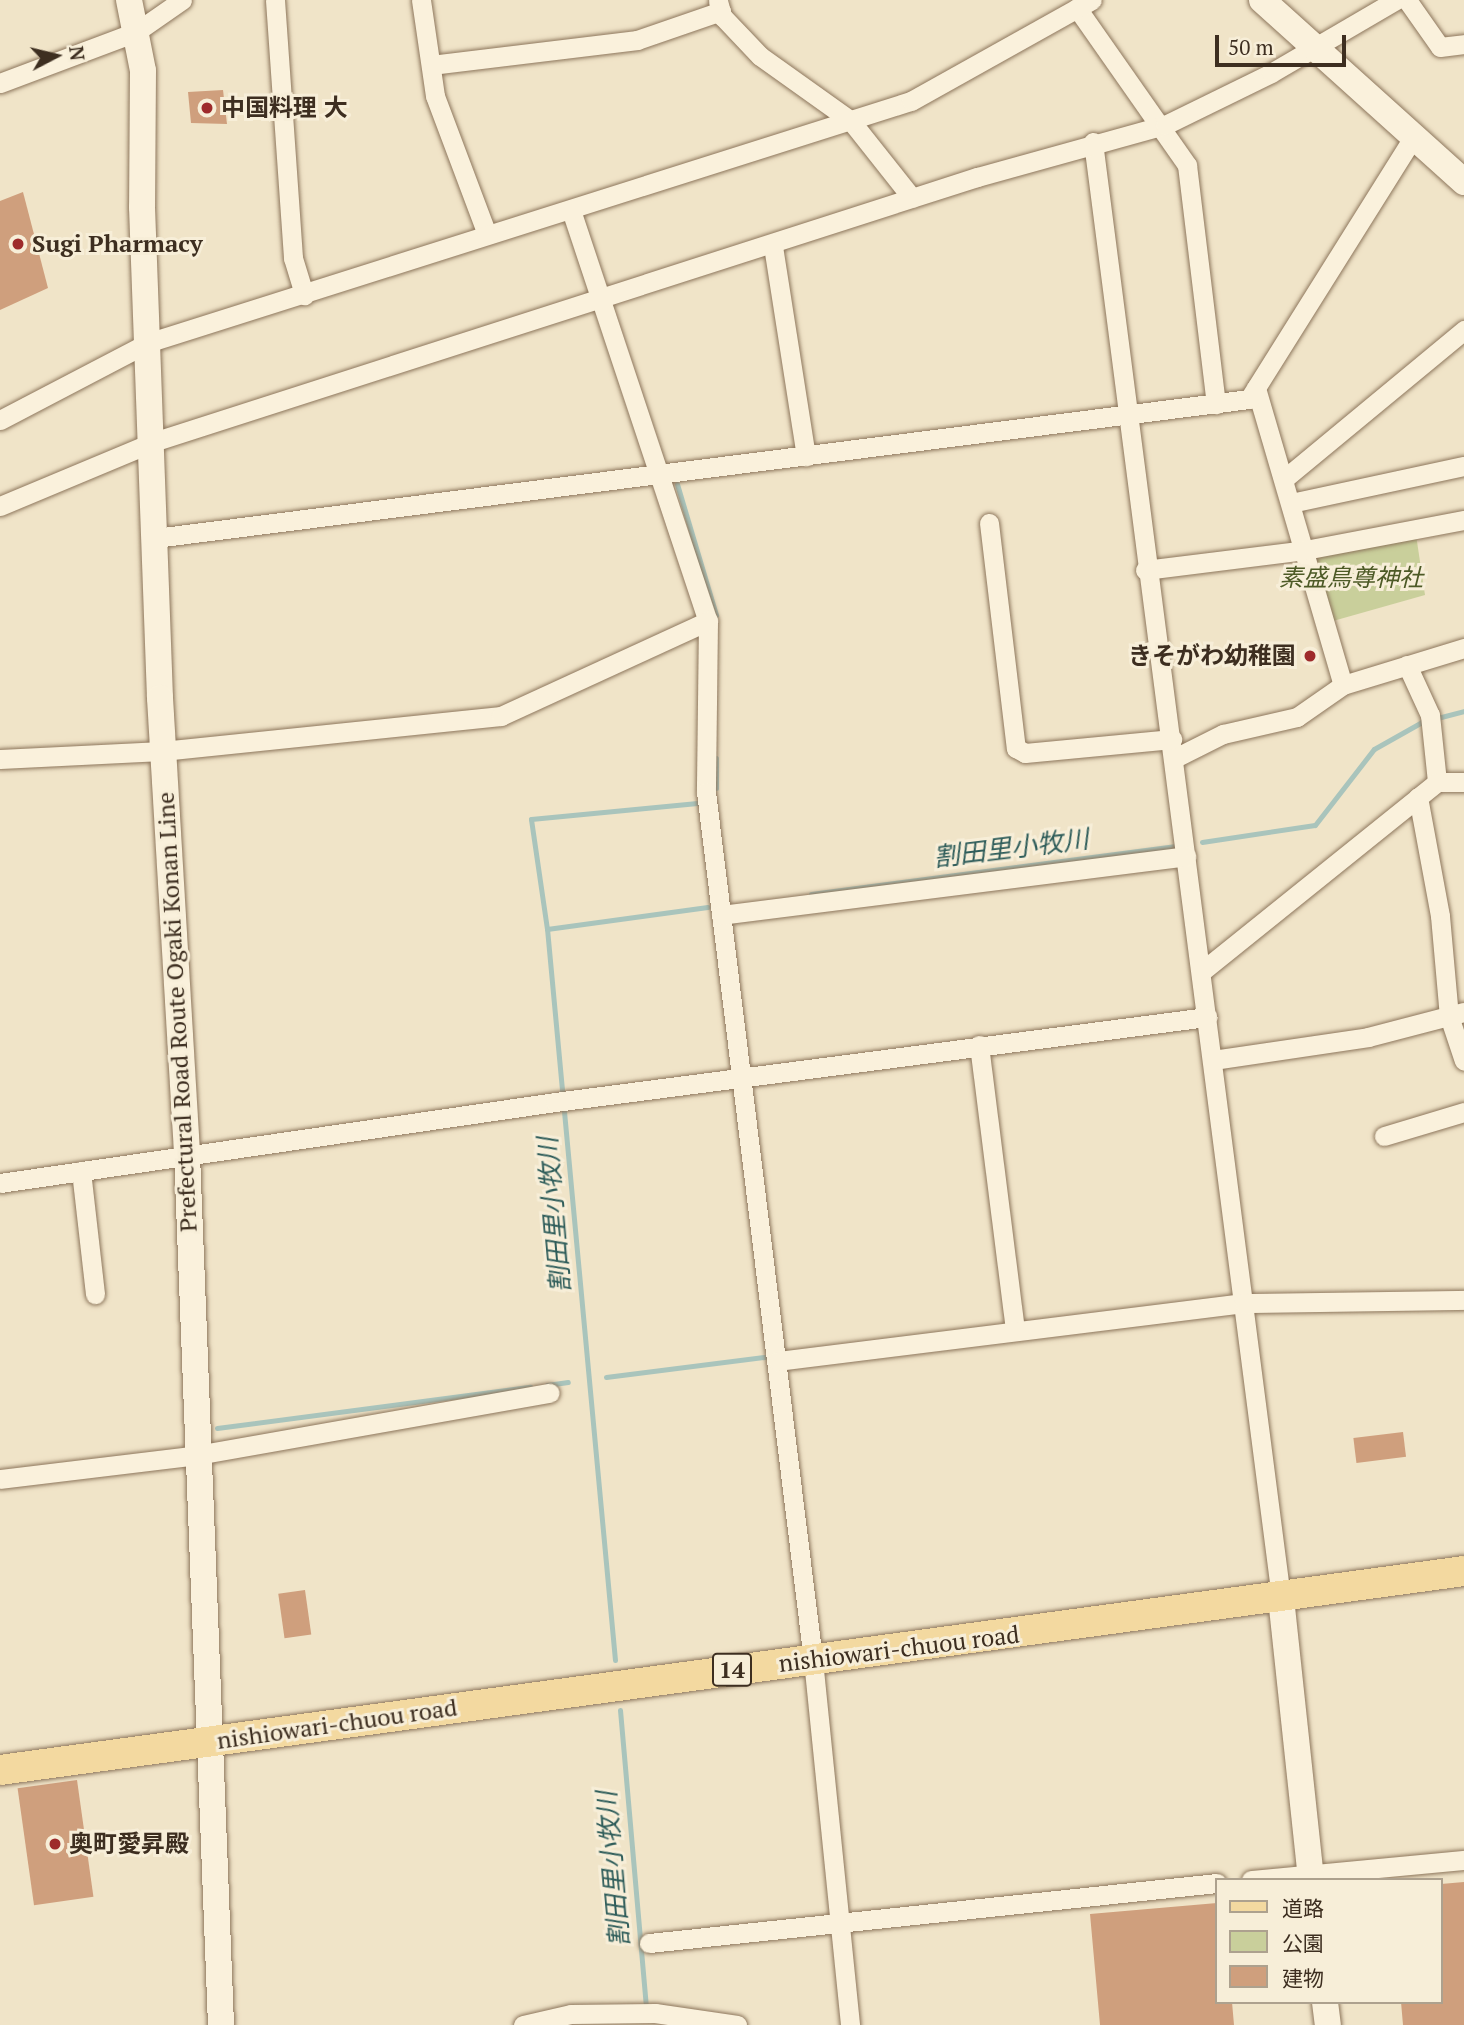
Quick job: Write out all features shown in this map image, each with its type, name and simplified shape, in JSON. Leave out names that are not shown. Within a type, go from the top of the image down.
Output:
[{"type":"main road","name":"Prefectural Road Route Ogaki Konan Line","points":[[129,0],[143,71],[147,343],[153,442],[162,751],[187,1155],[221,2025]]},
{"type":"main road","points":[[1262,0],[1464,182]]},
{"type":"main road","name":"nishiowari-chuou road","points":[[0,1770],[1281,1598],[1464,1571]]},
{"type":"main road","points":[[1281,1598],[1310,1877]]},
{"type":"main road","points":[[1325,2004],[1328,2025]]},
{"type":"street","points":[[0,83],[136,32],[182,0]]},
{"type":"street","points":[[275,0],[293,258],[304,295]]},
{"type":"street","points":[[421,0],[435,96],[487,234]]},
{"type":"street","points":[[0,506],[153,442],[772,246],[912,198],[1093,142],[1165,125],[1315,47],[1396,0]]},
{"type":"street","points":[[1407,0],[1440,47],[1464,44]]},
{"type":"street","points":[[0,420],[147,343],[911,101],[1084,4],[1165,125],[1187,164],[1216,404]]},
{"type":"street","points":[[431,65],[637,40],[719,5],[789,82],[851,121],[912,198]]},
{"type":"street","points":[[155,538],[1249,399],[1413,138]]},
{"type":"street","points":[[1093,142],[1145,570],[1175,758],[1281,1598]]},
{"type":"street","points":[[571,210],[662,474],[708,621],[705,792],[778,1361],[813,1660],[835,1918],[850,2025]]},
{"type":"street","points":[[772,246],[806,456]]},
{"type":"street","points":[[1284,479],[1462,337]]},
{"type":"street","points":[[1256,388],[1343,685]]},
{"type":"street","points":[[1291,503],[1464,466]]},
{"type":"street","points":[[1145,570],[1305,550],[1464,520]]},
{"type":"street","points":[[989,523],[1016,748],[1026,753],[1172,739]]},
{"type":"street","points":[[0,759],[162,751],[501,716],[708,621]]},
{"type":"street","points":[[1175,758],[1223,734],[1297,717],[1343,685],[1464,648]]},
{"type":"street","points":[[1407,665],[1430,719],[1437,782]]},
{"type":"street","points":[[1201,972],[1437,782],[1464,782]]},
{"type":"street","points":[[1418,797],[1464,1061]]},
{"type":"street","points":[[721,915],[1186,856]]},
{"type":"street","points":[[1213,1060],[1368,1037],[1456,1014]]},
{"type":"street","points":[[0,1183],[562,1101],[740,1080],[979,1045],[1207,1017]]},
{"type":"street","points":[[979,1045],[1015,1330]]},
{"type":"street","points":[[1384,1136],[1464,1112]]},
{"type":"street","points":[[81,1171],[95,1294]]},
{"type":"street","points":[[778,1361],[1244,1303],[1464,1300]]},
{"type":"street","points":[[0,1479],[197,1455],[550,1393]]},
{"type":"street","points":[[1290,1878],[1464,1860]]},
{"type":"street","points":[[649,1943],[835,1918],[1216,1883]]},
{"type":"street","points":[[523,2025],[571,2014],[647,2013],[737,2025]]},
{"type":"green space","name":"素盛鳥尊神社","points":[[1415,528],[1425,595],[1326,623],[1305,550]]},
{"type":"building","name":"中国料理 大","points":[[223,90],[227,124],[191,123],[188,92]]},
{"type":"building","name":"Sugi Pharmacy","points":[[23,192],[48,288],[0,310],[0,201]]},
{"type":"building","points":[[1403,1432],[1406,1457],[1356,1463],[1353,1438]]},
{"type":"building","points":[[305,1590],[311,1635],[285,1638],[278,1594]]},
{"type":"building","name":"奥町愛昇殿","points":[[77,1780],[93,1897],[34,1905],[18,1788]]},
{"type":"building","points":[[1464,1882],[1464,2025],[1403,2025],[1401,2004],[1443,2004],[1443,1884]]},
{"type":"building","points":[[1216,1903],[1216,2004],[1232,2004],[1234,2025],[1100,2025],[1090,1914]]},
{"type":"waterway","points":[[677,484],[716,615]]},
{"type":"waterway","name":"割田里小牧川","points":[[1202,842],[1315,825],[1374,749],[1422,722],[1464,711]]},
{"type":"waterway","points":[[716,758],[716,788]]},
{"type":"waterway","points":[[547,929],[531,819],[697,803]]},
{"type":"waterway","name":"割田里小牧川","points":[[811,894],[1176,846]]},
{"type":"waterway","name":"割田里小牧川","points":[[615,1660],[547,929],[708,907]]},
{"type":"waterway","points":[[606,1377],[765,1357]]},
{"type":"waterway","points":[[547,1385],[568,1382]]},
{"type":"waterway","points":[[217,1428],[530,1387]]},
{"type":"waterway","name":"割田里小牧川","points":[[620,1710],[646,2007]]},
{"type":"place","name":"中国料理 大","points":[[207,108]]},
{"type":"place","name":"Sugi Pharmacy","points":[[18,244]]},
{"type":"place","name":"きそがわ幼稚園","points":[[1310,656]]},
{"type":"place","name":"奥町愛昇殿","points":[[55,1844]]}]
